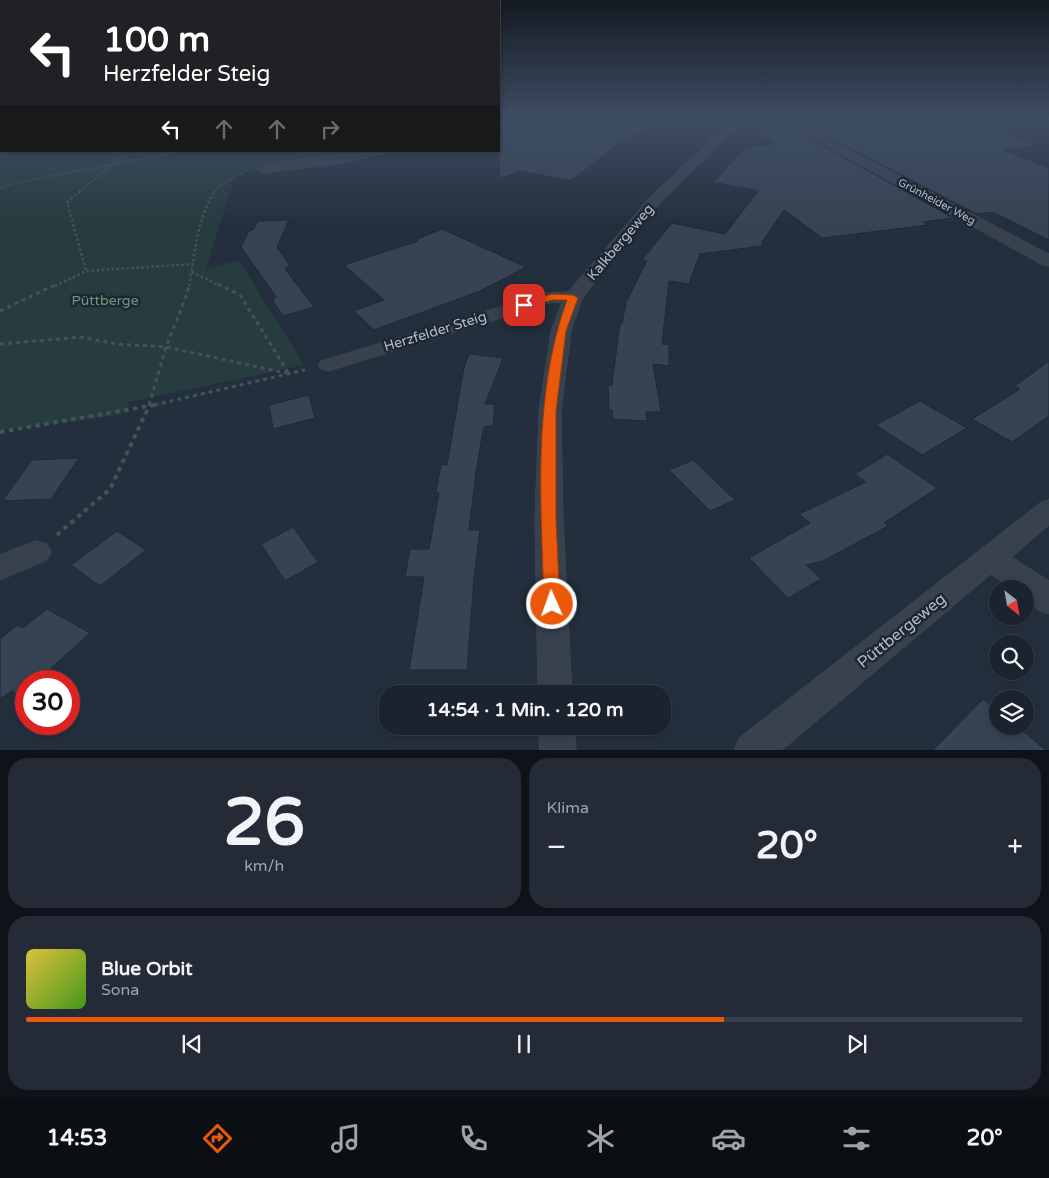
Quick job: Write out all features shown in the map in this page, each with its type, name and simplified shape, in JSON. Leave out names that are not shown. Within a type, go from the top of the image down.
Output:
[{"type":"street","points":[[263,170],[365,154]]},
{"type":"street","name":"Kalkbergeweg","points":[[556,685],[548,518],[550,411],[561,331],[573,298],[632,224],[703,154]]},
{"type":"street","name":"Grünheider Weg","points":[[850,154],[1049,261]]},
{"type":"street","name":"Herzfelder Steig","points":[[328,364],[552,297],[573,298]]},
{"type":"street","name":"Püttbergeweg","points":[[752,750],[1049,510]]},
{"type":"street","points":[[0,568],[37,552]]},
{"type":"street","points":[[991,558],[1038,590],[1049,601]]},
{"type":"street","points":[[557,735],[558,750]]},
{"type":"path","points":[[86,271],[67,202],[124,154]]},
{"type":"path","points":[[0,188],[11,184],[166,154]]},
{"type":"path","points":[[37,552],[110,489],[149,406],[166,347],[187,294],[202,218],[207,203],[218,187],[241,172],[263,170]]},
{"type":"path","points":[[0,311],[86,271],[194,264]]},
{"type":"path","points":[[192,272],[240,295],[289,374]]},
{"type":"path","points":[[0,344],[81,337],[116,344],[166,347],[289,374]]},
{"type":"path","points":[[0,432],[149,406],[328,364]]},
{"type":"green space","name":"Püttberge","points":[[0,154],[337,154],[236,174],[206,269],[239,260],[304,365],[129,402],[121,415],[0,430]]},
{"type":"building","points":[[499,154],[606,154],[571,181],[520,171],[499,179]]},
{"type":"building","points":[[739,154],[838,154],[953,218],[923,222],[928,225],[822,238],[784,210],[762,242],[763,246],[700,254],[689,284],[669,281],[662,344],[669,345],[669,366],[653,364],[661,412],[646,412],[647,421],[613,419],[612,410],[609,410],[608,385],[612,385],[620,323],[622,323],[626,303],[647,260],[641,261],[672,223],[725,234],[758,191],[713,182]]},
{"type":"building","points":[[861,154],[1014,154],[1049,168],[1049,240],[993,212],[977,214]]},
{"type":"building","points":[[289,220],[277,247],[289,265],[285,269],[314,307],[283,316],[273,301],[276,297],[241,247],[249,231],[253,230],[258,221]]},
{"type":"building","points":[[442,229],[526,267],[480,291],[374,330],[354,311],[384,300],[344,265],[418,241],[415,240]]},
{"type":"building","points":[[469,354],[503,358],[485,404],[495,404],[493,426],[485,426],[483,430],[469,530],[480,530],[474,578],[467,670],[409,670],[424,577],[405,577],[410,549],[429,549],[439,493],[436,493],[441,464],[447,465],[464,367]]},
{"type":"building","points":[[1049,361],[1049,416],[1012,442],[972,419],[1020,389],[1015,386]]},
{"type":"building","points":[[309,395],[315,418],[273,429],[269,405]]},
{"type":"building","points":[[920,401],[967,428],[922,455],[876,425]]},
{"type":"building","points":[[887,454],[937,488],[884,523],[888,526],[823,561],[806,565],[821,579],[788,598],[749,558],[810,523],[799,514],[866,482],[855,474]]},
{"type":"building","points":[[79,458],[51,499],[2,501],[32,460]]},
{"type":"building","points":[[693,460],[735,500],[710,511],[669,470]]},
{"type":"building","points":[[293,527],[318,562],[285,581],[261,544]]},
{"type":"building","points":[[117,531],[146,550],[100,586],[71,565]]},
{"type":"building","points":[[47,609],[90,633],[49,670],[15,670],[15,694],[12,691],[0,699],[0,639],[17,625],[23,628]]},
{"type":"building","points":[[983,699],[989,704],[989,735],[1028,735],[1046,750],[933,750]]},
{"type":"route","points":[[524,305],[552,297],[573,298],[561,331],[550,411],[548,518],[552,604]]}]
